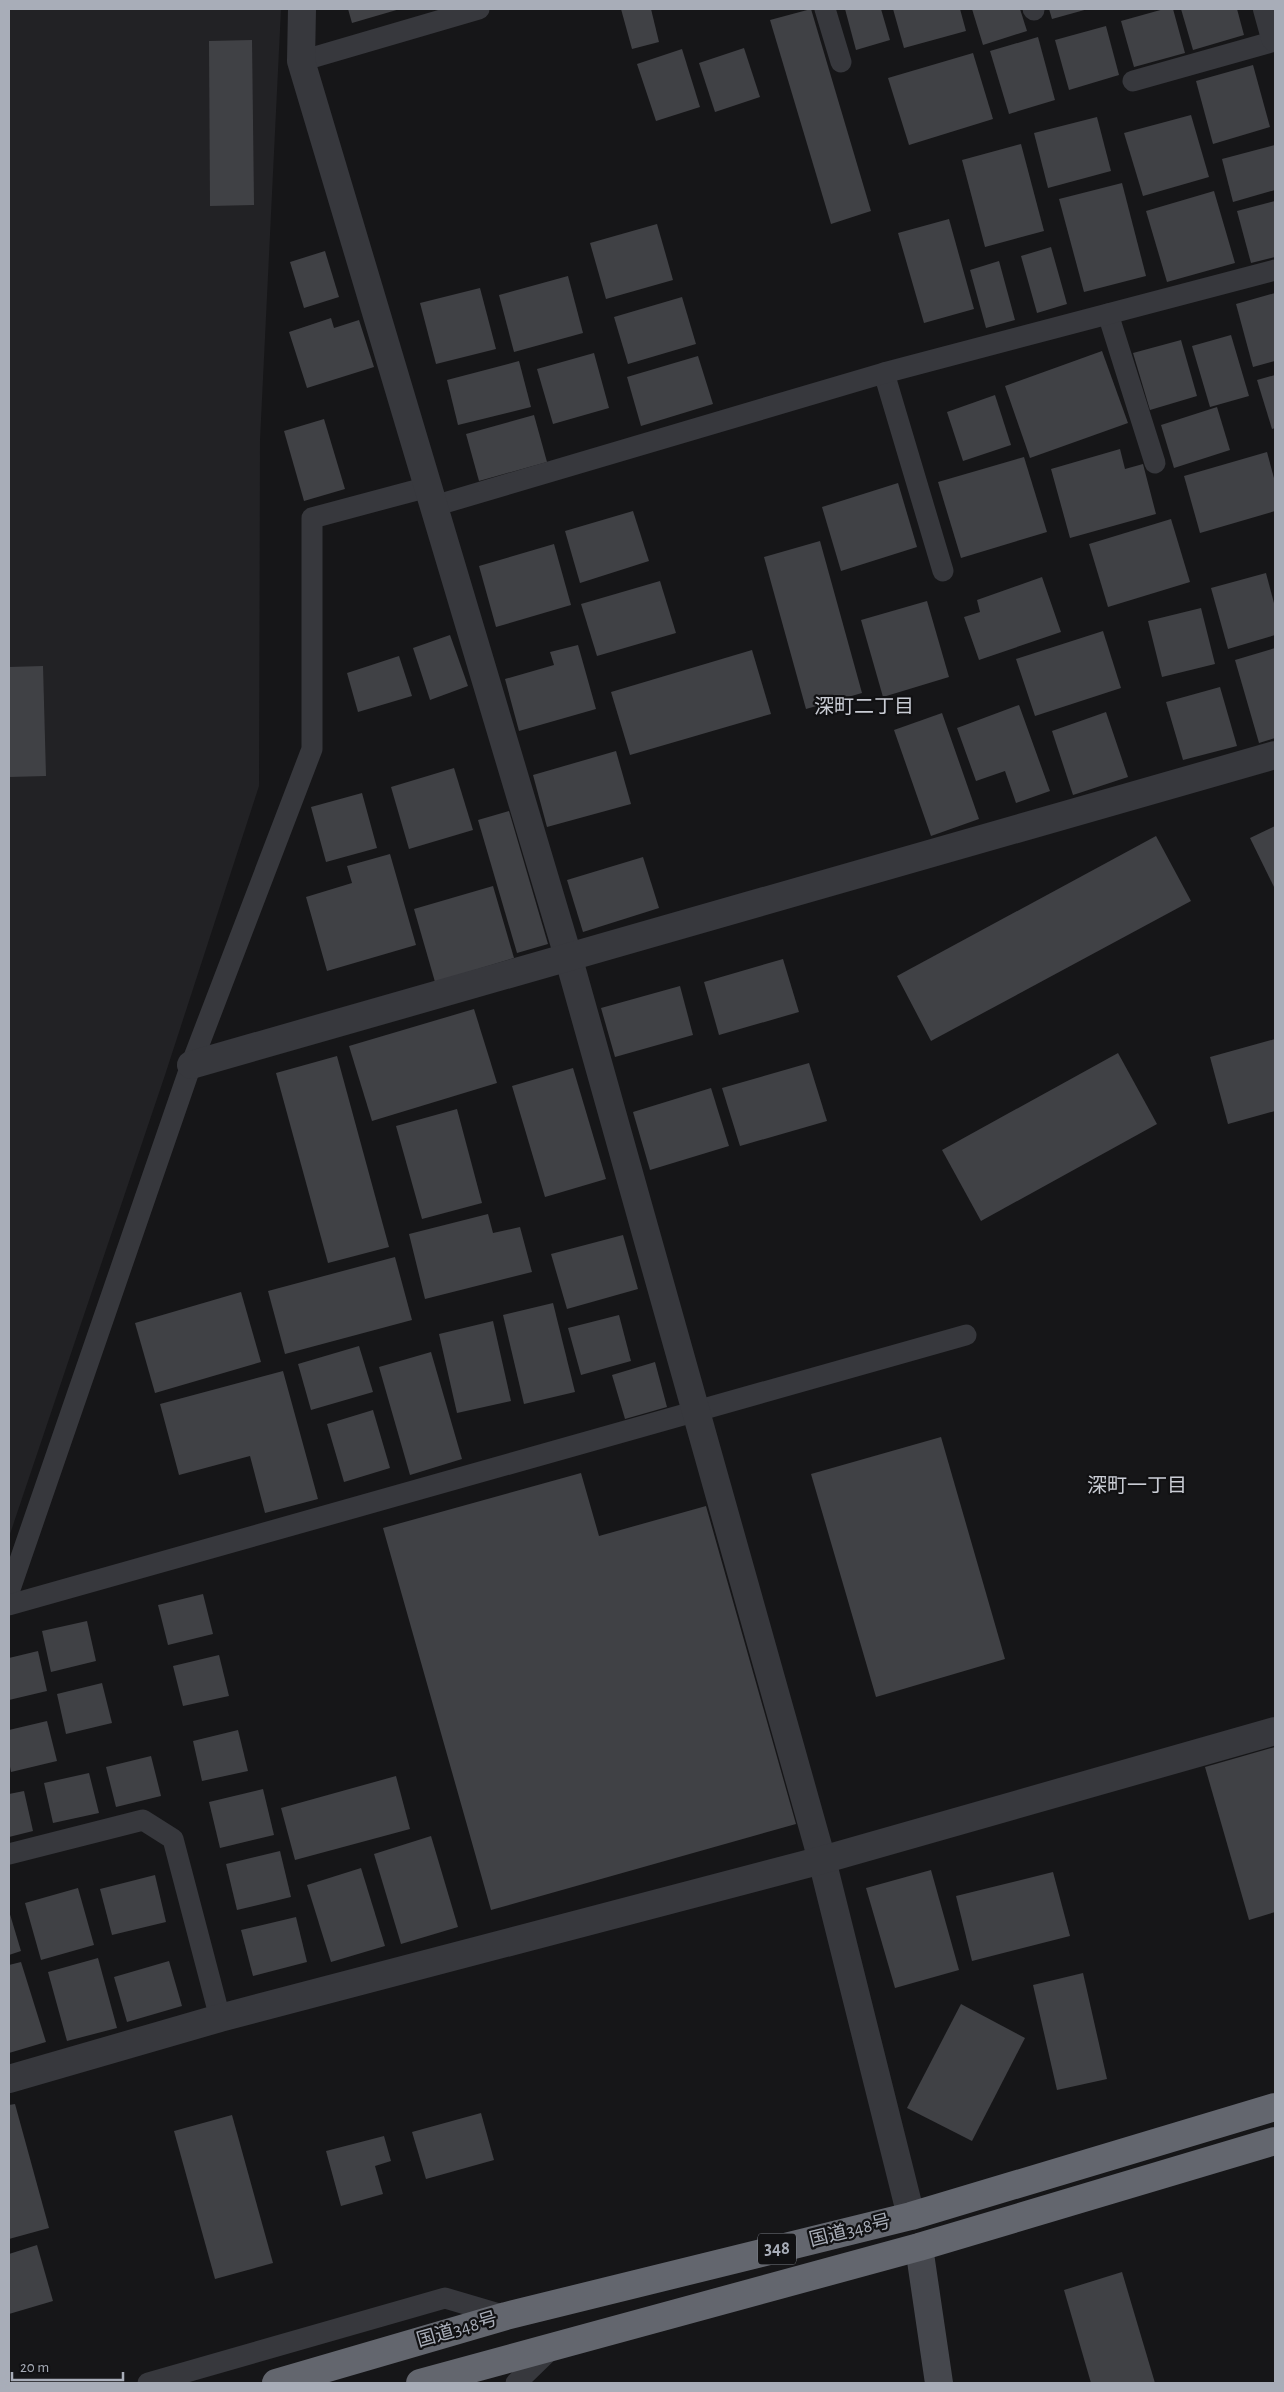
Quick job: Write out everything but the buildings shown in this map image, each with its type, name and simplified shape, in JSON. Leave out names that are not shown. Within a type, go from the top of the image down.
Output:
[{"type":"highway","name":"国道348号","points":[[276,2383],[506,2316],[911,2216],[1275,2107]]},
{"type":"highway","name":"国道348号","points":[[420,2383],[920,2247],[1275,2141]]},
{"type":"street","points":[[302,9],[300,61],[568,956],[822,1860],[911,2216]]},
{"type":"street","points":[[1267,9],[1275,40]]},
{"type":"street","points":[[191,1064],[1275,755]]},
{"type":"street","points":[[9,2079],[220,2018],[822,1860],[1275,1731]]},
{"type":"street","points":[[920,2247],[938,2383]]},
{"type":"lane","points":[[300,61],[479,9]]},
{"type":"lane","points":[[825,9],[841,62]]},
{"type":"lane","points":[[1132,81],[1275,40]]},
{"type":"lane","points":[[9,1592],[191,1064],[312,750],[312,518],[431,496],[884,373],[1275,270]]},
{"type":"lane","points":[[1108,314],[1155,463]]},
{"type":"lane","points":[[884,373],[943,571]]},
{"type":"lane","points":[[9,1605],[966,1335]]},
{"type":"lane","points":[[9,1854],[143,1820],[173,1839],[220,2018]]},
{"type":"lane","points":[[148,2383],[445,2298],[506,2316]]},
{"type":"lane","points":[[516,2383],[555,2345]]},
{"type":"shaded area","points":[[9,9],[281,9],[260,440],[259,786],[165,1075],[9,1537]]},
{"type":"district","name":"深町二丁目","points":[[864,707]]},
{"type":"district","name":"深町一丁目","points":[[1137,1486]]}]
